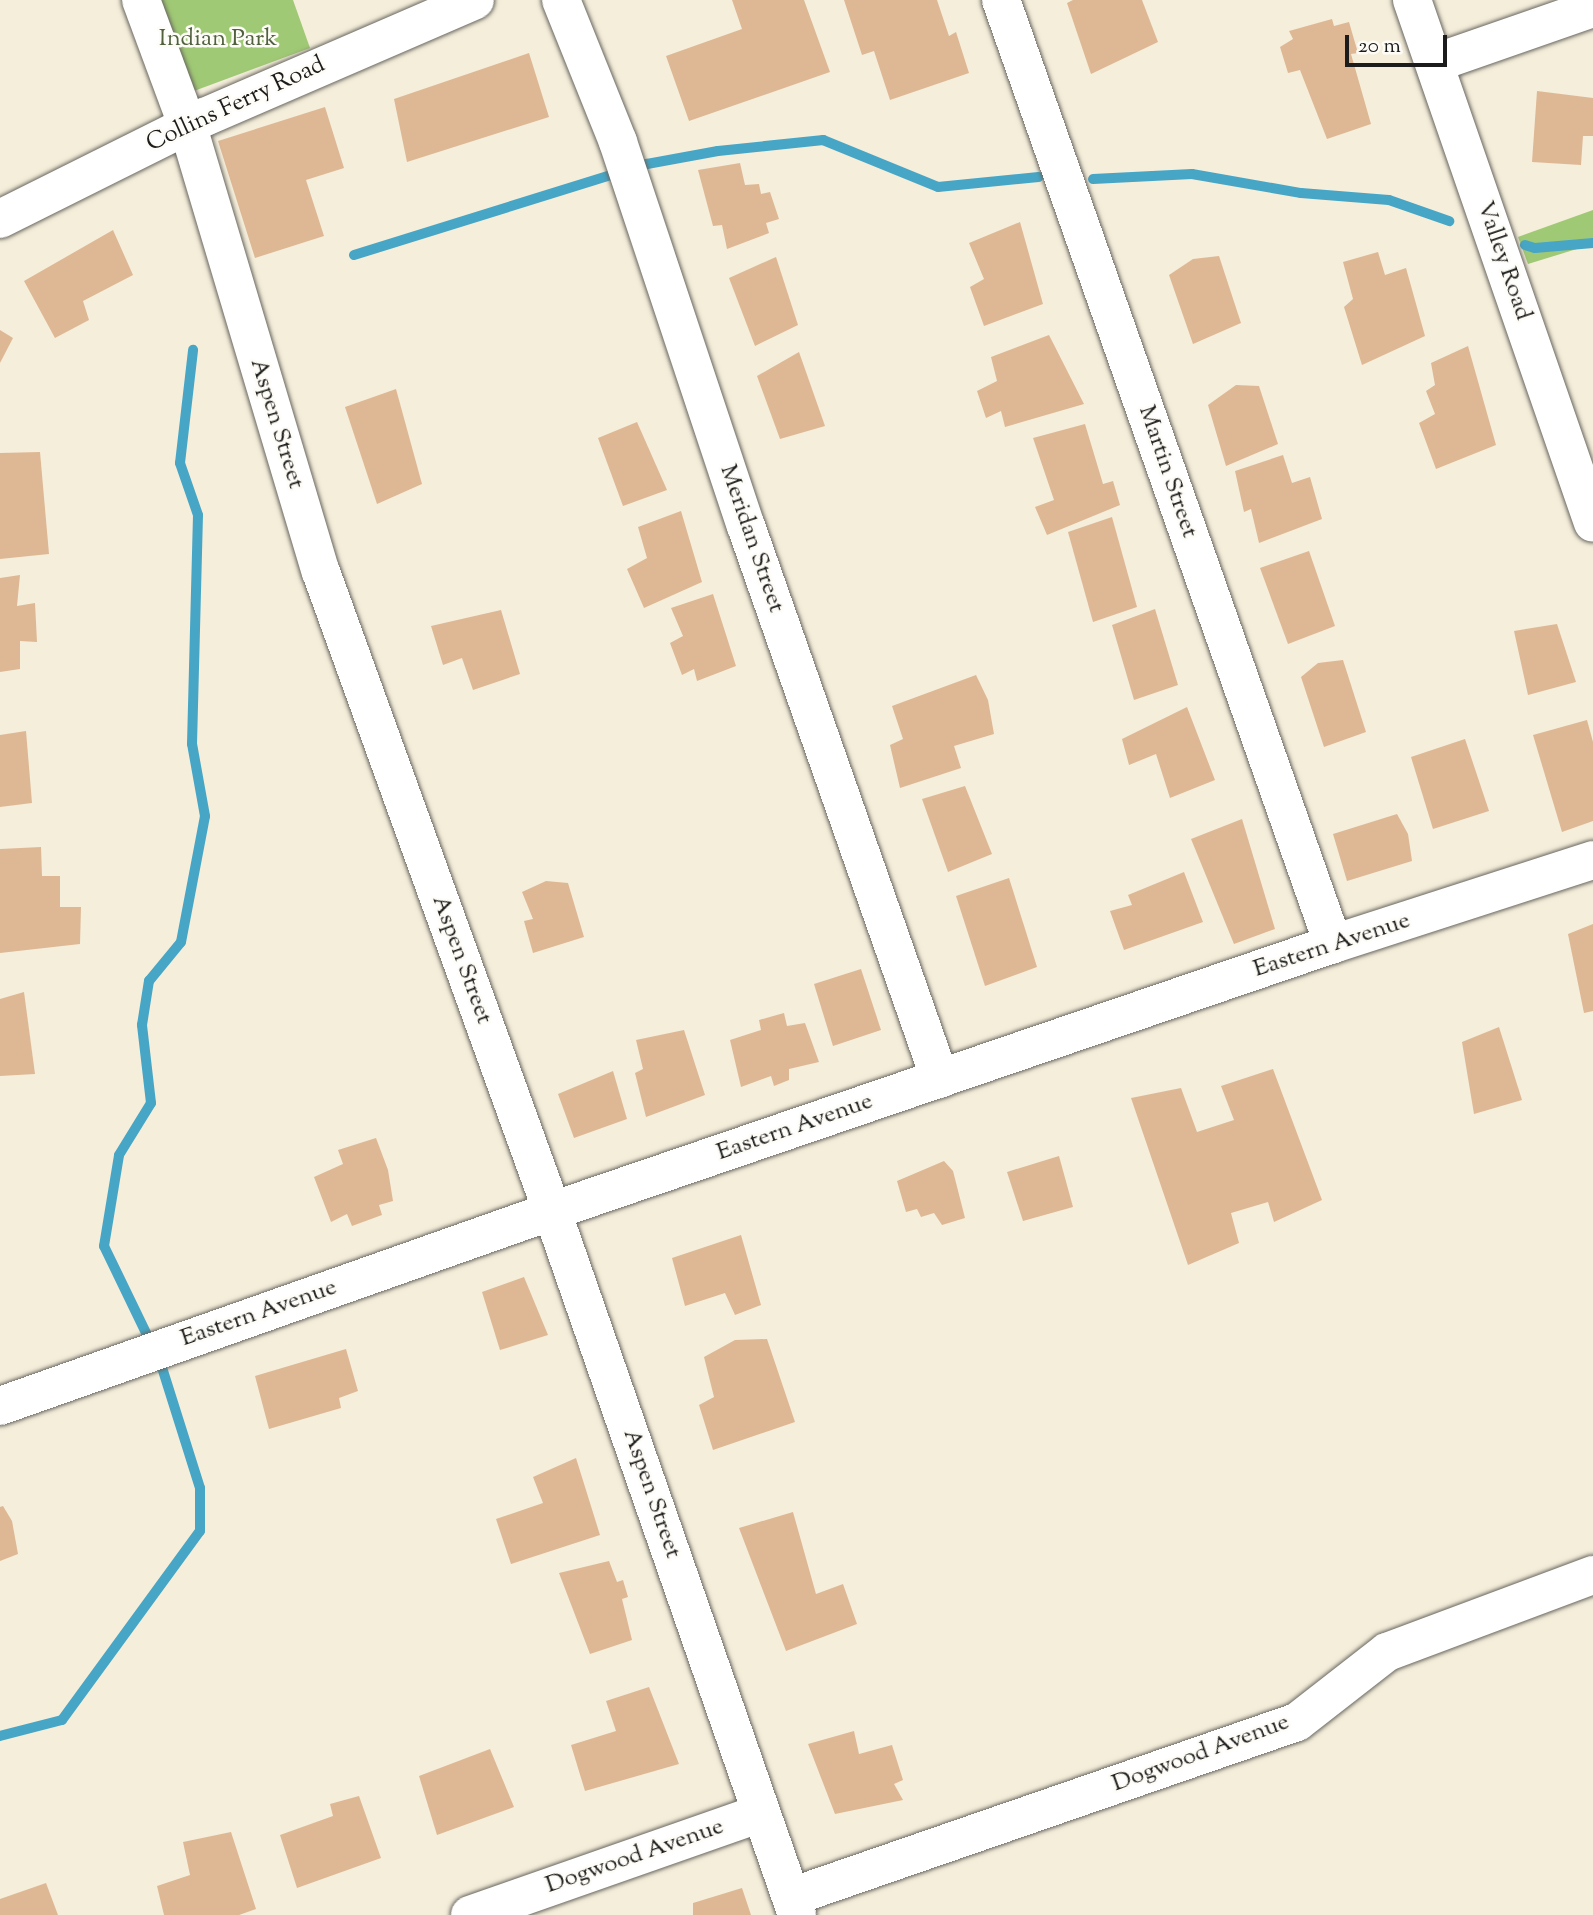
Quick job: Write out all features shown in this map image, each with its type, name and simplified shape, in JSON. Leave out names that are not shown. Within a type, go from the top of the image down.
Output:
[{"type":"street","name":"Aspen Street","points":[[141,0],[188,127],[321,572],[552,1211],[794,1906]]},
{"type":"street","name":"Collins Ferry Road","points":[[0,219],[324,63],[475,0]]},
{"type":"street","name":"Meridan Street","points":[[561,0],[618,142],[746,526],[940,1079]]},
{"type":"street","name":"Martin Street","points":[[1001,0],[1334,944]]},
{"type":"street","name":"Valley Road","points":[[1412,0],[1593,523]]},
{"type":"street","points":[[1435,62],[1593,8]]},
{"type":"street","name":"Eastern Avenue","points":[[0,1406],[552,1211],[1334,944],[1593,860]]},
{"type":"street","name":"Dogwood Avenue","points":[[794,1906],[1297,1722],[1387,1652],[1593,1575]]},
{"type":"street","name":"Dogwood Avenue","points":[[470,1915],[761,1813]]},
{"type":"green space","name":"Indian Park","points":[[160,0],[293,0],[310,48],[194,91]]},
{"type":"green space","points":[[1593,210],[1593,244],[1528,264],[1518,237]]},
{"type":"building","points":[[732,0],[804,0],[830,72],[689,121],[666,56],[742,29]]},
{"type":"building","points":[[844,0],[937,0],[949,36],[956,32],[969,73],[890,100],[874,51],[862,55]]},
{"type":"building","points":[[1073,0],[1142,0],[1158,42],[1091,74],[1067,3]]},
{"type":"building","points":[[1332,19],[1334,26],[1349,22],[1358,53],[1351,54],[1371,124],[1327,139],[1300,70],[1288,73],[1280,47],[1293,39],[1289,31]]},
{"type":"building","points":[[529,53],[549,117],[407,162],[394,99]]},
{"type":"building","points":[[1537,91],[1593,98],[1593,136],[1583,136],[1581,165],[1532,162]]},
{"type":"building","points":[[325,107],[344,168],[306,180],[324,236],[255,258],[218,141]]},
{"type":"building","points":[[740,163],[745,185],[759,184],[761,194],[770,192],[779,219],[766,223],[769,233],[727,249],[722,225],[713,226],[698,170]]},
{"type":"building","points":[[1020,222],[1043,304],[984,326],[970,287],[984,279],[969,243]]},
{"type":"building","points":[[113,230],[133,275],[83,301],[89,320],[55,338],[24,281]]},
{"type":"building","points":[[1378,252],[1385,275],[1406,268],[1425,336],[1362,365],[1344,307],[1353,299],[1343,262]]},
{"type":"building","points":[[1219,256],[1241,323],[1193,344],[1169,275],[1193,259]]},
{"type":"building","points":[[776,257],[798,325],[755,346],[729,278]]},
{"type":"building","points":[[0,330],[13,338],[0,363]]},
{"type":"building","points":[[1049,335],[1084,404],[1005,427],[1001,411],[986,418],[977,391],[997,381],[991,357]]},
{"type":"building","points":[[1468,346],[1496,445],[1436,469],[1419,423],[1435,414],[1426,391],[1435,385],[1431,363]]},
{"type":"building","points":[[799,352],[825,426],[780,439],[757,376]]},
{"type":"building","points":[[1236,385],[1259,386],[1278,444],[1226,466],[1208,405]]},
{"type":"building","points":[[396,389],[422,484],[377,504],[345,407]]},
{"type":"building","points":[[637,422],[667,490],[623,506],[598,438]]},
{"type":"building","points":[[1085,424],[1103,484],[1113,481],[1120,505],[1047,535],[1035,507],[1054,500],[1033,438]]},
{"type":"building","points":[[40,452],[49,554],[0,559],[0,453]]},
{"type":"building","points":[[1283,455],[1292,483],[1310,477],[1322,519],[1259,543],[1251,509],[1244,512],[1235,471]]},
{"type":"building","points":[[681,511],[702,582],[644,608],[627,569],[647,558],[638,527]]},
{"type":"building","points":[[1112,517],[1137,607],[1093,622],[1068,532]]},
{"type":"building","points":[[1309,551],[1335,626],[1288,644],[1260,568]]},
{"type":"building","points":[[20,575],[17,606],[35,603],[37,642],[20,641],[20,669],[0,672],[0,578]]},
{"type":"building","points":[[713,594],[736,666],[697,681],[694,669],[682,675],[670,643],[683,636],[671,608]]},
{"type":"building","points":[[1155,609],[1178,685],[1134,700],[1112,625]]},
{"type":"building","points":[[501,610],[520,674],[473,690],[462,658],[443,665],[431,626]]},
{"type":"building","points":[[1557,624],[1576,682],[1528,695],[1514,631]]},
{"type":"building","points":[[1343,660],[1366,732],[1324,747],[1301,677],[1318,663]]},
{"type":"building","points":[[976,675],[988,700],[994,734],[954,746],[961,768],[900,788],[890,745],[903,739],[892,706]]},
{"type":"building","points":[[1187,707],[1215,780],[1170,798],[1156,754],[1129,765],[1122,739]]},
{"type":"building","points":[[1587,720],[1593,742],[1593,821],[1562,832],[1533,735]]},
{"type":"building","points":[[26,731],[32,803],[0,807],[0,735]]},
{"type":"building","points":[[1465,739],[1489,811],[1433,829],[1411,757]]},
{"type":"building","points":[[965,786],[992,854],[948,872],[922,799]]},
{"type":"building","points":[[1397,814],[1408,834],[1412,861],[1347,881],[1333,834]]},
{"type":"building","points":[[1242,819],[1275,929],[1234,944],[1191,839]]},
{"type":"building","points":[[41,847],[42,876],[60,876],[60,907],[81,907],[80,944],[0,953],[0,849]]},
{"type":"building","points":[[1184,872],[1203,922],[1124,950],[1110,911],[1132,905],[1128,895]]},
{"type":"building","points":[[1009,878],[1037,967],[985,986],[956,896]]},
{"type":"building","points":[[546,881],[568,883],[584,937],[533,953],[524,921],[533,919],[522,892]]},
{"type":"building","points":[[1593,924],[1593,1011],[1584,1013],[1568,934]]},
{"type":"building","points":[[861,969],[881,1030],[833,1046],[814,984]]},
{"type":"building","points":[[24,992],[35,1074],[0,1076],[0,999]]},
{"type":"building","points":[[784,1013],[787,1026],[805,1023],[819,1062],[789,1069],[789,1080],[774,1086],[771,1076],[741,1087],[730,1040],[761,1030],[759,1020]]},
{"type":"building","points":[[1499,1027],[1522,1100],[1474,1114],[1462,1042]]},
{"type":"building","points":[[684,1030],[705,1095],[646,1117],[635,1073],[643,1069],[636,1040]]},
{"type":"building","points":[[1273,1069],[1322,1200],[1274,1222],[1268,1202],[1231,1213],[1239,1243],[1188,1265],[1131,1098],[1181,1088],[1197,1132],[1234,1120],[1221,1086]]},
{"type":"building","points":[[613,1071],[627,1119],[574,1138],[558,1094]]},
{"type":"building","points":[[376,1138],[388,1170],[393,1201],[379,1205],[382,1215],[352,1226],[347,1214],[331,1222],[314,1177],[343,1164],[338,1150]]},
{"type":"building","points":[[1059,1156],[1073,1207],[1023,1221],[1007,1172]]},
{"type":"building","points":[[944,1161],[953,1171],[965,1218],[942,1225],[934,1213],[921,1217],[917,1209],[906,1212],[897,1181]]},
{"type":"building","points":[[741,1235],[761,1305],[735,1315],[725,1293],[685,1306],[672,1258]]},
{"type":"building","points":[[524,1277],[548,1335],[500,1350],[482,1292]]},
{"type":"building","points":[[767,1339],[795,1422],[713,1450],[699,1405],[714,1397],[704,1357],[735,1340]]},
{"type":"building","points":[[346,1349],[358,1391],[339,1398],[341,1408],[269,1429],[255,1376]]},
{"type":"building","points":[[576,1458],[600,1535],[511,1564],[496,1519],[543,1503],[533,1477]]},
{"type":"building","points":[[3,1506],[12,1521],[18,1554],[0,1561],[0,1507]]},
{"type":"building","points":[[793,1512],[816,1594],[843,1584],[857,1624],[786,1651],[739,1528]]},
{"type":"building","points":[[609,1561],[617,1582],[623,1580],[628,1597],[622,1599],[632,1640],[590,1654],[559,1573]]},
{"type":"building","points":[[649,1687],[679,1764],[585,1791],[571,1745],[616,1731],[606,1701]]},
{"type":"building","points":[[854,1731],[859,1754],[892,1745],[903,1780],[894,1784],[903,1800],[835,1814],[808,1744]]},
{"type":"building","points":[[490,1749],[514,1807],[437,1835],[419,1776]]},
{"type":"building","points":[[359,1796],[381,1858],[297,1888],[280,1835],[333,1816],[330,1804]]},
{"type":"building","points":[[231,1832],[256,1909],[239,1915],[164,1915],[157,1886],[190,1875],[183,1842]]},
{"type":"building","points":[[46,1883],[58,1915],[0,1915],[0,1899]]},
{"type":"building","points":[[742,1888],[751,1915],[693,1915],[693,1903]]},
{"type":"waterway","points":[[354,255],[647,164],[718,151],[823,140],[938,187],[1039,177]]},
{"type":"waterway","points":[[1093,179],[1192,174],[1301,193],[1389,200],[1449,221]]},
{"type":"waterway","points":[[1525,245],[1535,248],[1593,243]]},
{"type":"waterway","points":[[148,1337],[104,1246],[119,1155],[151,1103],[142,1025],[149,981],[181,942],[205,816],[192,744],[198,515],[180,463],[193,350]]},
{"type":"waterway","points":[[0,1736],[62,1720],[200,1531],[200,1488],[163,1371]]}]
